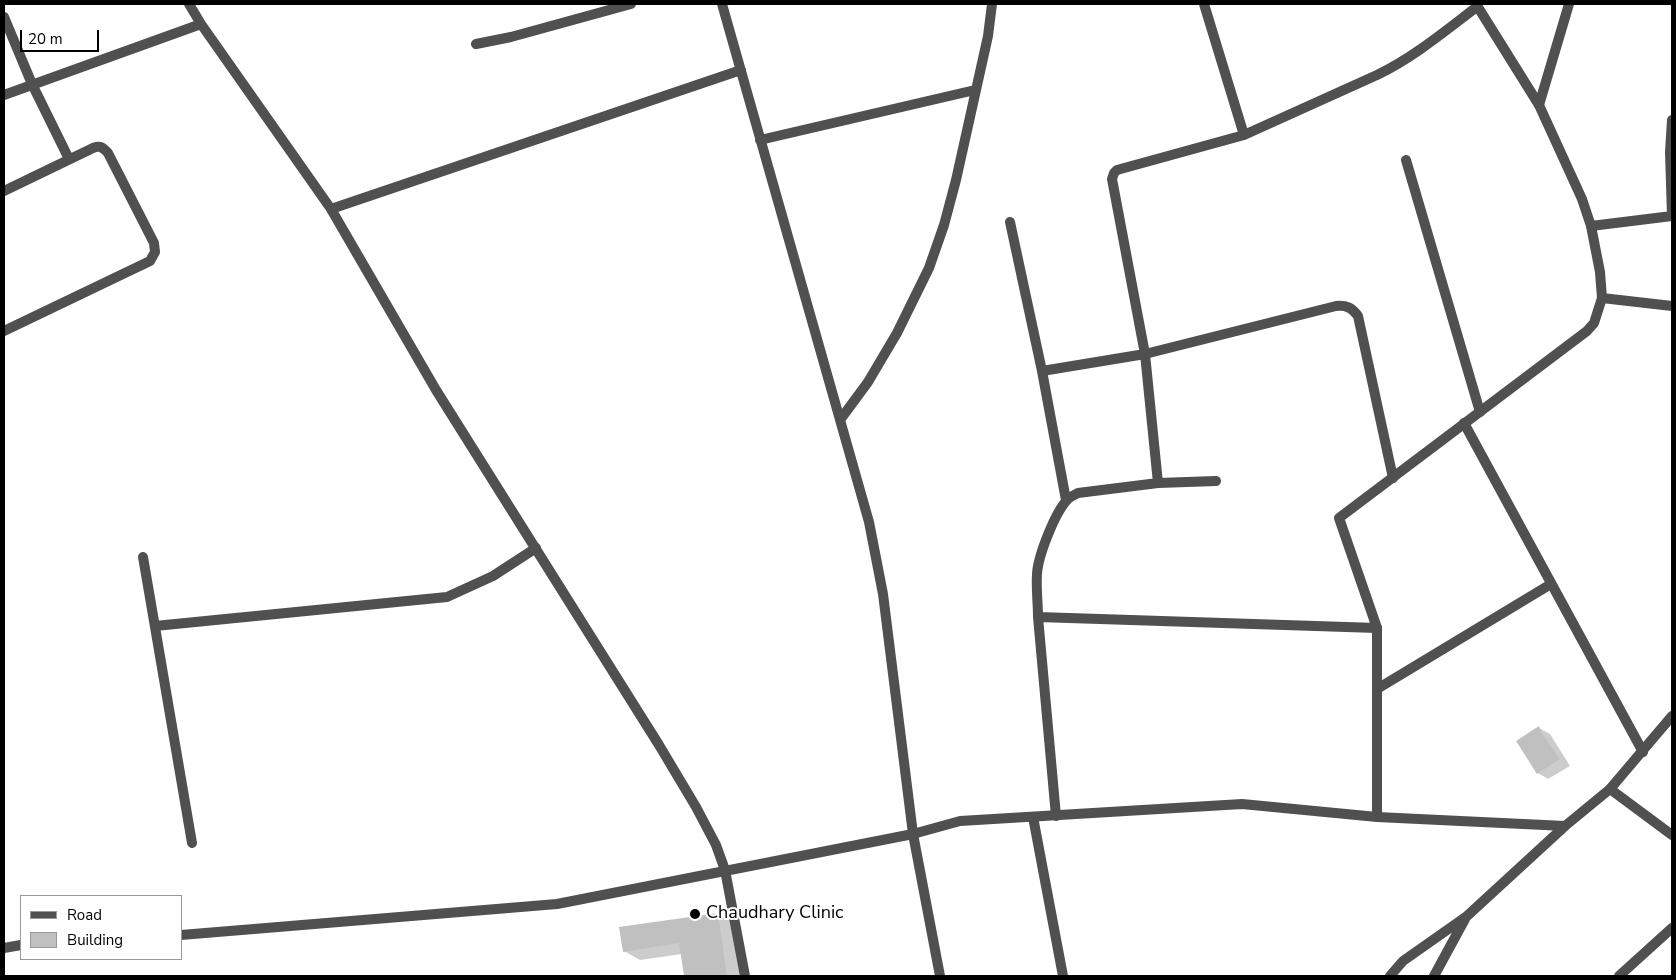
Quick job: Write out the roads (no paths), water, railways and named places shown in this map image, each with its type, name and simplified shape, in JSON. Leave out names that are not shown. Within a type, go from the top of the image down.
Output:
[{"type":"street","points":[[189,4],[201,24],[331,209],[436,390],[696,807],[716,845],[725,870],[745,976]]},
{"type":"street","points":[[476,44],[511,37],[631,4]]},
{"type":"street","points":[[722,4],[868,522],[883,594],[913,834],[940,976]]},
{"type":"street","points":[[840,420],[868,382],[898,333],[928,268],[944,225],[988,36],[992,4]]},
{"type":"street","points":[[1204,4],[1244,135]]},
{"type":"street","points":[[1539,105],[1569,4]]},
{"type":"street","points":[[1158,483],[1145,354],[1112,175],[1117,170],[1244,135],[1396,66],[1414,55],[1477,5],[1539,105],[1582,199],[1591,226],[1600,272],[1602,298],[1594,323],[1587,331],[1339,518],[1377,628],[1377,816]]},
{"type":"street","points":[[4,17],[32,84],[68,160]]},
{"type":"street","points":[[4,94],[201,24]]},
{"type":"street","points":[[331,209],[740,70]]},
{"type":"street","points":[[760,140],[974,90]]},
{"type":"street","points":[[1591,226],[1672,216],[1670,152],[1672,120]]},
{"type":"street","points":[[4,191],[93,148],[103,148],[108,153],[154,243],[155,252],[150,261],[4,331]]},
{"type":"street","points":[[1406,160],[1480,412]]},
{"type":"street","points":[[1010,222],[1042,372],[1066,500]]},
{"type":"street","points":[[1602,298],[1672,306]]},
{"type":"street","points":[[1042,372],[1145,354],[1336,306],[1345,306],[1358,316],[1393,478]]},
{"type":"street","points":[[1464,423],[1643,752]]},
{"type":"street","points":[[1056,816],[1038,617],[1037,573],[1038,561],[1054,522],[1066,500],[1078,493],[1158,483],[1216,481]]},
{"type":"street","points":[[155,626],[447,597],[493,576],[536,548]]},
{"type":"street","points":[[143,557],[192,843]]},
{"type":"street","points":[[1377,689],[1551,584]]},
{"type":"street","points":[[1038,617],[1377,628]]},
{"type":"street","points":[[1390,976],[1403,962],[1467,916],[1565,826],[1610,789],[1672,716]]},
{"type":"street","points":[[1610,789],[1672,835]]},
{"type":"street","points":[[182,935],[557,904],[913,834],[960,821],[1242,804],[1377,816],[1565,826]]},
{"type":"street","points":[[1033,817],[1063,976]]},
{"type":"street","points":[[1434,976],[1467,916]]},
{"type":"street","points":[[1619,976],[1672,928]]},
{"type":"street","points":[[4,948],[20,946]]},
{"type":"place","name":"Chaudhary Clinic","points":[[695,914]]}]
